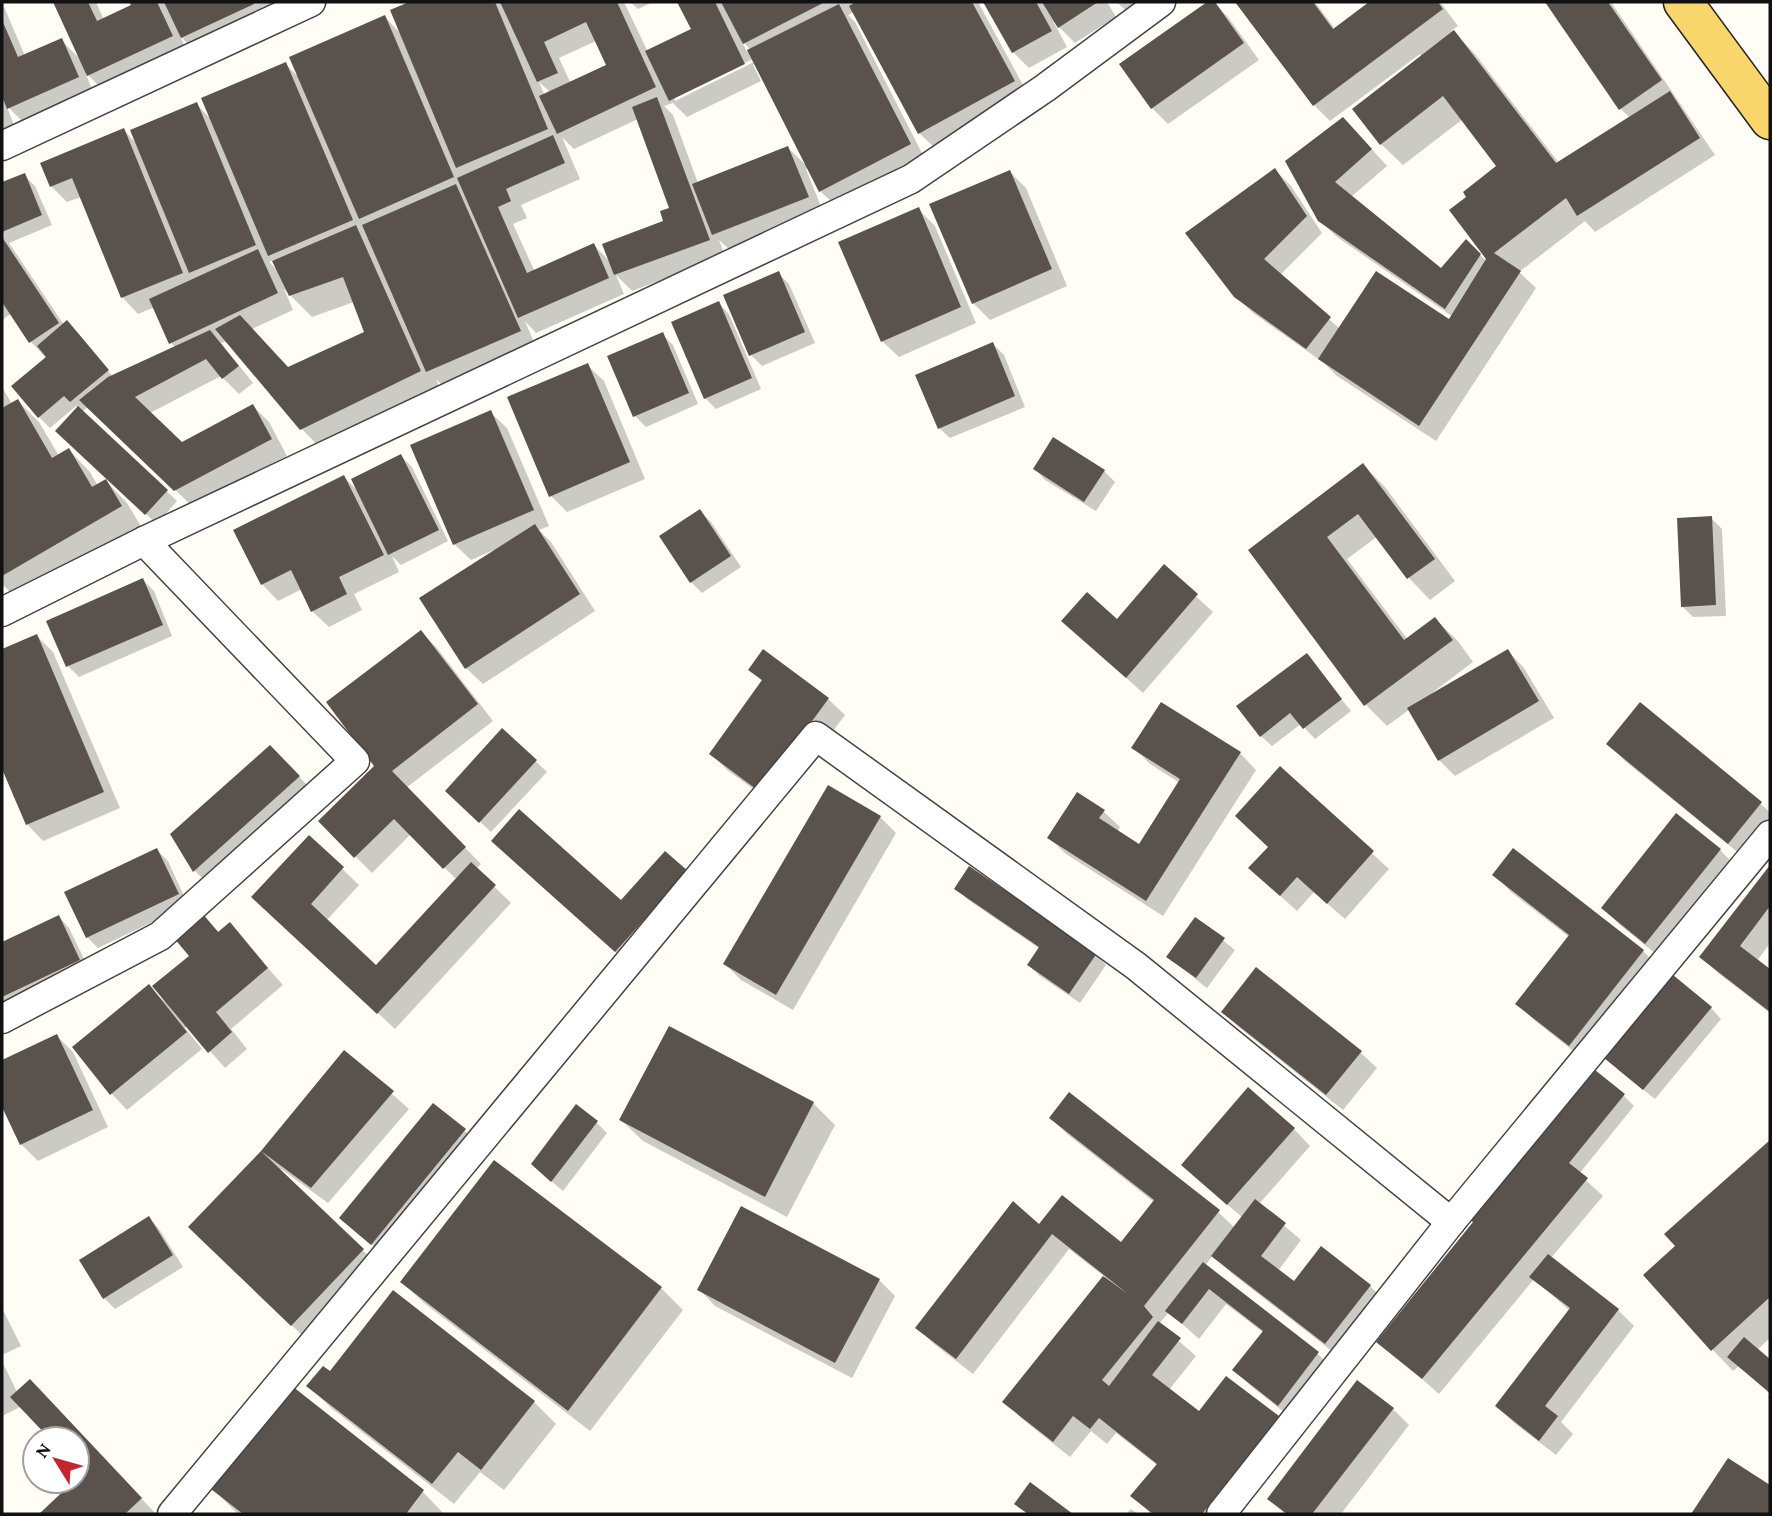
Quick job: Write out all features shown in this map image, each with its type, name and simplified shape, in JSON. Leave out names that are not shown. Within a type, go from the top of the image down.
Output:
[{"type":"main road","points":[[1683,2],[1770,120]]},
{"type":"street","points":[[2,146],[312,2]]},
{"type":"street","points":[[2,612],[144,541],[911,179],[1045,88],[1161,2]]},
{"type":"street","points":[[2,1019],[160,936],[355,761],[144,541]]},
{"type":"street","points":[[172,1514],[816,736],[1136,966],[1451,1222]]},
{"type":"street","points":[[1221,1514],[1451,1222],[1770,835]]},
{"type":"building","points":[[53,2],[88,2],[97,21],[131,5],[129,2],[157,2],[173,36],[87,76]]},
{"type":"building","points":[[164,2],[253,2],[254,4],[181,38]]},
{"type":"building","points":[[409,2],[495,2],[548,129],[456,168],[390,10]]},
{"type":"building","points":[[500,2],[617,2],[656,87],[557,134],[539,96],[606,65],[586,22],[544,42],[558,73],[537,82]]},
{"type":"building","points":[[677,2],[715,2],[745,64],[669,101],[645,51],[691,29]]},
{"type":"building","points":[[721,2],[825,2],[743,44]]},
{"type":"building","points":[[856,2],[972,2],[1015,81],[918,134],[849,6]]},
{"type":"building","points":[[983,2],[1036,2],[1052,31],[1012,53]]},
{"type":"building","points":[[1042,2],[1098,2],[1058,28]]},
{"type":"building","points":[[1207,2],[1215,2],[1244,43],[1151,109],[1119,64]]},
{"type":"building","points":[[1235,2],[1313,2],[1333,29],[1369,2],[1438,2],[1443,9],[1313,106]]},
{"type":"building","points":[[1545,2],[1608,2],[1662,80],[1619,110]]},
{"type":"building","points":[[839,4],[911,144],[819,192],[747,50]]},
{"type":"building","points":[[385,15],[454,177],[359,219],[289,57]]},
{"type":"building","points":[[2,20],[18,57],[62,38],[79,77],[7,109],[2,96]]},
{"type":"building","points":[[1454,30],[1556,163],[1670,91],[1700,138],[1577,216],[1566,198],[1494,253],[1521,271],[1419,426],[1318,359],[1376,271],[1449,319],[1486,259],[1449,210],[1466,197],[1463,192],[1496,166],[1443,96],[1380,145],[1352,109]]},
{"type":"building","points":[[286,62],[353,220],[268,256],[201,98]]},
{"type":"building","points":[[657,97],[710,240],[614,275],[602,244],[663,221],[660,211],[669,208],[632,107]]},
{"type":"building","points":[[197,102],[256,245],[189,273],[130,130]]},
{"type":"building","points":[[1343,117],[1372,149],[1335,182],[1441,268],[1466,239],[1481,254],[1445,309],[1318,221],[1285,161]]},
{"type":"building","points":[[124,128],[183,273],[121,298],[72,178],[50,187],[40,163]]},
{"type":"building","points":[[553,135],[565,163],[506,189],[511,201],[498,207],[527,273],[594,243],[609,278],[518,318],[457,178]]},
{"type":"building","points":[[788,146],[809,197],[712,235],[692,184]]},
{"type":"building","points":[[1275,168],[1307,216],[1264,259],[1331,317],[1306,349],[1234,297],[1185,233]]},
{"type":"building","points":[[1010,170],[1052,269],[972,304],[929,204]]},
{"type":"building","points":[[25,173],[42,215],[2,232],[2,182]]},
{"type":"building","points":[[456,184],[521,331],[426,372],[362,225]]},
{"type":"building","points":[[919,207],[961,307],[881,342],[838,242]]},
{"type":"building","points":[[356,225],[421,371],[300,430],[215,329],[240,315],[288,367],[364,332],[343,277],[289,296],[272,261]]},
{"type":"building","points":[[2,237],[59,323],[29,343],[2,302]]},
{"type":"building","points":[[258,249],[278,293],[169,344],[149,299]]},
{"type":"building","points":[[779,271],[805,332],[749,356],[723,295]]},
{"type":"building","points":[[719,301],[752,378],[704,399],[671,322]]},
{"type":"building","points":[[67,320],[109,370],[70,402],[64,396],[38,418],[11,386],[46,357],[37,346]]},
{"type":"building","points":[[210,330],[239,366],[222,379],[206,359],[135,397],[182,442],[253,404],[272,439],[174,491],[79,400],[108,377]]},
{"type":"building","points":[[663,332],[689,393],[633,417],[607,356]]},
{"type":"building","points":[[993,342],[1015,396],[938,429],[915,375]]},
{"type":"building","points":[[588,363],[630,462],[549,497],[507,397]]},
{"type":"building","points":[[18,399],[52,458],[69,448],[92,487],[106,479],[122,506],[2,576],[2,408]]},
{"type":"building","points":[[78,406],[168,490],[145,515],[55,431]]},
{"type":"building","points":[[491,410],[534,510],[453,545],[410,445]]},
{"type":"building","points":[[1053,437],[1105,470],[1084,502],[1033,469]]},
{"type":"building","points":[[401,454],[439,530],[388,555],[351,479]]},
{"type":"building","points":[[1363,463],[1435,559],[1407,579],[1358,514],[1327,537],[1404,640],[1435,617],[1453,640],[1364,706],[1248,550]]},
{"type":"building","points":[[344,475],[384,555],[339,577],[347,594],[311,612],[291,570],[261,585],[233,530]]},
{"type":"building","points":[[700,509],[731,556],[690,583],[659,536]]},
{"type":"building","points":[[1712,516],[1716,605],[1681,607],[1677,518]]},
{"type":"building","points":[[535,524],[580,594],[465,669],[419,598]]},
{"type":"building","points":[[1164,564],[1198,594],[1126,678],[1061,621],[1087,592],[1117,619]]},
{"type":"building","points":[[143,578],[163,625],[66,667],[46,621]]},
{"type":"building","points":[[421,630],[478,704],[392,771],[466,847],[443,869],[394,819],[354,858],[318,821],[374,766],[326,702]]},
{"type":"building","points":[[37,634],[104,792],[26,825],[2,769],[2,649]]},
{"type":"building","points":[[763,649],[829,698],[760,792],[709,754],[762,680],[748,670]]},
{"type":"building","points":[[1508,649],[1539,701],[1438,761],[1407,708]]},
{"type":"building","points":[[1307,653],[1342,699],[1303,729],[1290,713],[1260,737],[1236,706]]},
{"type":"building","points":[[1161,702],[1241,752],[1146,901],[1047,838],[1077,792],[1105,810],[1099,818],[1139,844],[1180,779],[1131,748]]},
{"type":"building","points":[[1640,702],[1762,802],[1728,844],[1606,744]]},
{"type":"building","points":[[502,728],[537,760],[479,823],[445,791]]},
{"type":"building","points":[[270,745],[300,776],[193,872],[170,834]]},
{"type":"building","points":[[1280,766],[1374,851],[1327,904],[1297,877],[1280,896],[1248,868],[1268,847],[1235,816]]},
{"type":"building","points":[[828,785],[881,816],[776,995],[723,964]]},
{"type":"building","points":[[519,809],[621,900],[665,851],[688,871],[615,952],[491,841]]},
{"type":"building","points":[[1676,813],[1721,849],[1645,944],[1601,908]]},
{"type":"building","points":[[309,835],[344,867],[311,904],[376,965],[471,862],[496,885],[377,1014],[251,897]]},
{"type":"building","points":[[157,848],[179,894],[86,938],[64,892]]},
{"type":"building","points":[[1513,848],[1644,950],[1569,1046],[1515,1004],[1569,935],[1492,875]]},
{"type":"building","points":[[1770,865],[1770,906],[1740,946],[1770,969],[1770,1012],[1699,957]]},
{"type":"building","points":[[969,866],[1097,953],[1069,994],[1027,965],[1039,947],[954,889]]},
{"type":"building","points":[[203,914],[218,932],[230,922],[268,968],[216,1012],[232,1032],[208,1053],[152,986],[189,956],[174,938]]},
{"type":"building","points":[[59,915],[80,960],[2,997],[2,942]]},
{"type":"building","points":[[1195,917],[1225,938],[1196,978],[1166,957]]},
{"type":"building","points":[[1256,967],[1362,1051],[1326,1095],[1221,1012]]},
{"type":"building","points":[[1673,975],[1712,1007],[1643,1090],[1604,1058]]},
{"type":"building","points":[[149,984],[187,1032],[110,1095],[72,1047]]},
{"type":"building","points":[[669,1026],[814,1102],[765,1197],[619,1120]]},
{"type":"building","points":[[57,1034],[93,1110],[20,1145],[2,1107],[2,1060]]},
{"type":"building","points":[[344,1050],[394,1091],[311,1188],[261,1151]]},
{"type":"building","points":[[1595,1070],[1625,1094],[1569,1163],[1588,1178],[1422,1379],[1376,1342],[1473,1222],[1468,1218],[1535,1135],[1539,1139]]},
{"type":"building","points":[[1248,1087],[1295,1128],[1227,1205],[1181,1165]]},
{"type":"building","points":[[1069,1092],[1220,1210],[1144,1306],[1153,1317],[1102,1380],[1109,1386],[1158,1321],[1181,1338],[1152,1375],[1199,1411],[1226,1376],[1279,1416],[1202,1514],[1153,1514],[1130,1496],[1157,1464],[1099,1418],[1090,1429],[1073,1416],[1053,1442],[1002,1402],[1103,1276],[1128,1294],[1052,1234],[956,1359],[915,1328],[1013,1201],[1039,1224],[1062,1195],[1121,1242],[1154,1200],[1049,1118]]},
{"type":"building","points":[[433,1103],[466,1129],[371,1245],[339,1218]]},
{"type":"building","points":[[576,1104],[598,1121],[551,1182],[531,1164]]},
{"type":"building","points":[[1770,1140],[1770,1297],[1711,1351],[1643,1275],[1675,1246],[1664,1234]]},
{"type":"building","points":[[261,1151],[364,1249],[291,1326],[188,1227]]},
{"type":"building","points":[[494,1160],[662,1287],[568,1411],[400,1282]]},
{"type":"building","points":[[1255,1199],[1286,1223],[1261,1256],[1294,1281],[1321,1246],[1371,1285],[1325,1344],[1211,1256]]},
{"type":"building","points":[[741,1206],[880,1279],[835,1363],[697,1290]]},
{"type":"building","points":[[149,1216],[173,1255],[103,1299],[79,1260]]},
{"type":"building","points":[[1548,1254],[1619,1309],[1545,1406],[1558,1416],[1539,1441],[1495,1406],[1570,1308],[1529,1277]]},
{"type":"building","points":[[1203,1262],[1319,1352],[1278,1406],[1232,1370],[1263,1331],[1209,1289],[1182,1324],[1165,1311]]},
{"type":"building","points":[[393,1290],[535,1401],[481,1470],[458,1452],[432,1484],[306,1386],[323,1366],[330,1371]]},
{"type":"building","points":[[1744,1337],[1770,1359],[1770,1393],[1727,1357]]},
{"type":"building","points":[[30,1379],[73,1425],[37,1425],[10,1397]]},
{"type":"building","points":[[1357,1380],[1394,1408],[1312,1514],[1287,1514],[1267,1499]]},
{"type":"building","points":[[292,1386],[424,1490],[406,1514],[243,1514],[211,1489]]},
{"type":"building","points":[[91,1444],[142,1498],[125,1514],[39,1514],[59,1495],[91,1495]]},
{"type":"building","points":[[1728,1458],[1770,1485],[1770,1514],[1691,1514]]},
{"type":"building","points":[[1030,1482],[1073,1514],[1028,1514],[1014,1504]]}]
